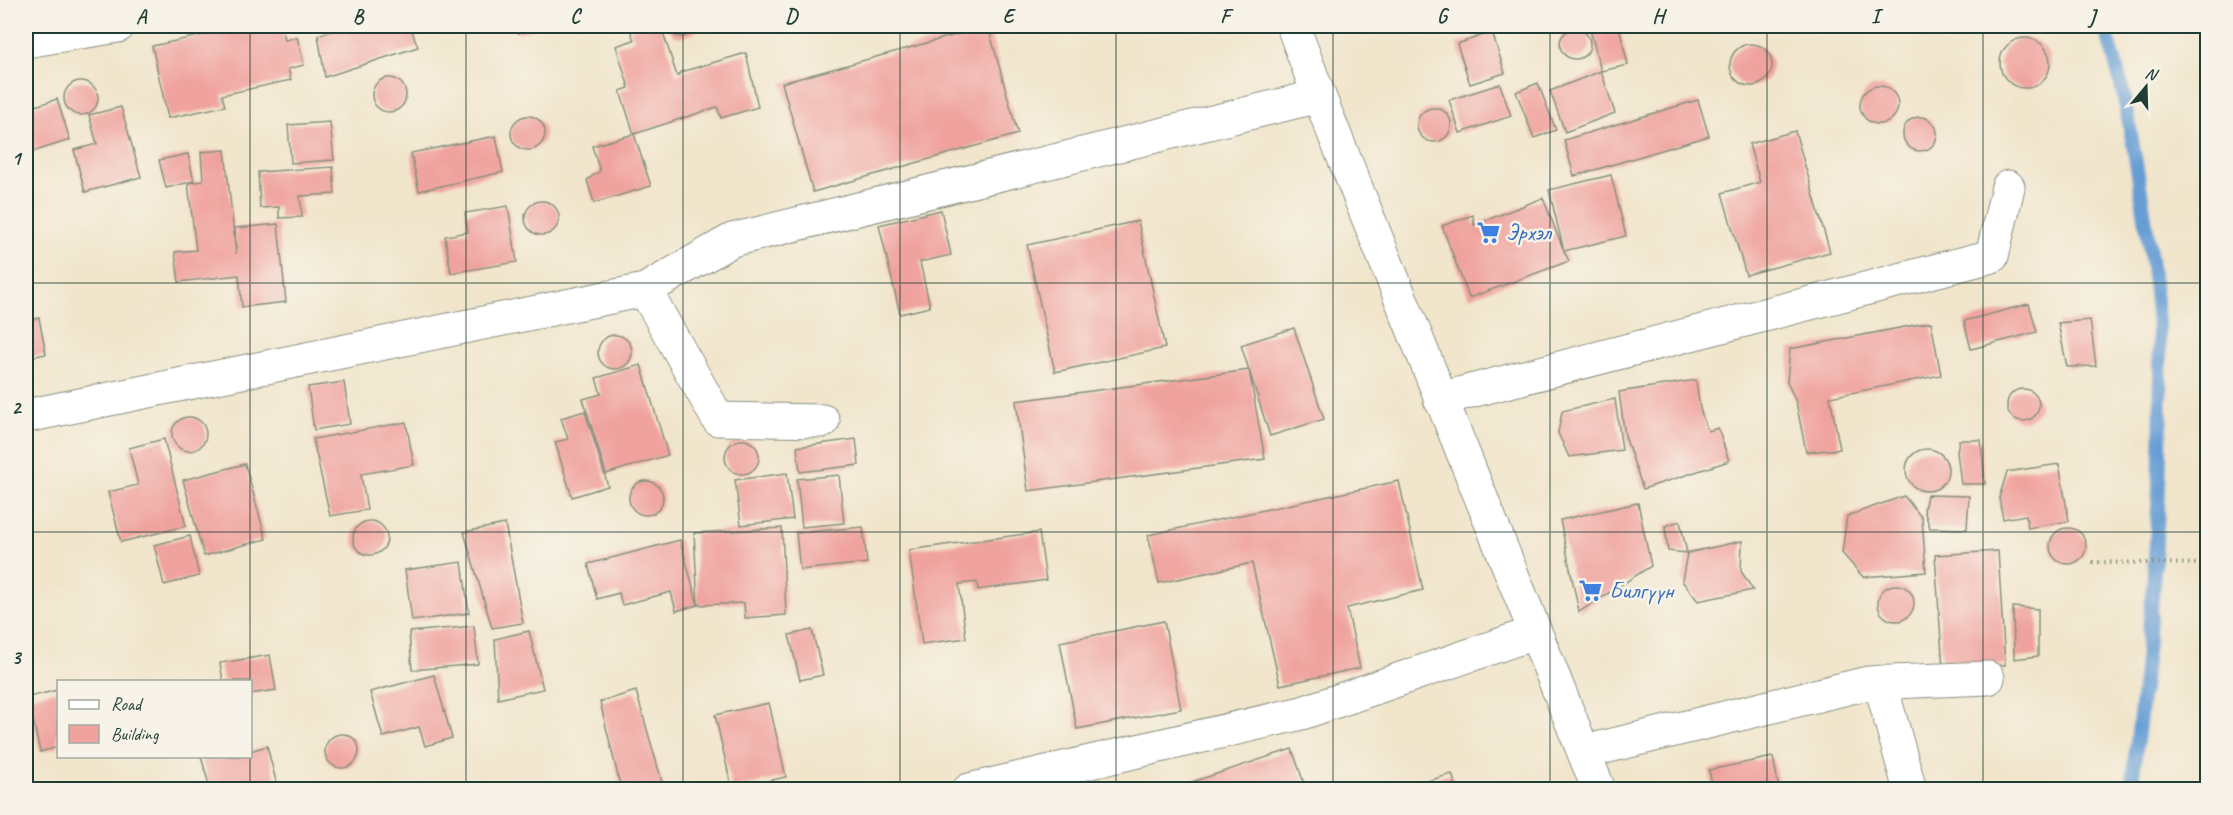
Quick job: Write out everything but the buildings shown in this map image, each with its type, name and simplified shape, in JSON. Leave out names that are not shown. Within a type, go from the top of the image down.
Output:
[{"type":"street","points":[[26,41],[118,26]]},
{"type":"street","points":[[1293,26],[1440,399],[1599,789]]},
{"type":"street","points":[[26,416],[645,290],[732,240],[1319,96]]},
{"type":"street","points":[[1440,399],[1992,256],[2008,187]]},
{"type":"street","points":[[645,290],[718,419],[824,422]]},
{"type":"street","points":[[969,789],[1302,713],[1534,633]]},
{"type":"street","points":[[1584,752],[1880,682],[1988,678]]},
{"type":"street","points":[[1880,682],[1910,789]]},
{"type":"path","points":[[2092,562],[2208,564]]},
{"type":"waterway","points":[[2104,26],[2121,83],[2139,180],[2152,270],[2160,360],[2160,468],[2154,575],[2131,790]]},
{"type":"place","name":"Эрхэл","points":[[1488,232]]},
{"type":"place","name":"Билгүүн","points":[[1591,590]]}]
